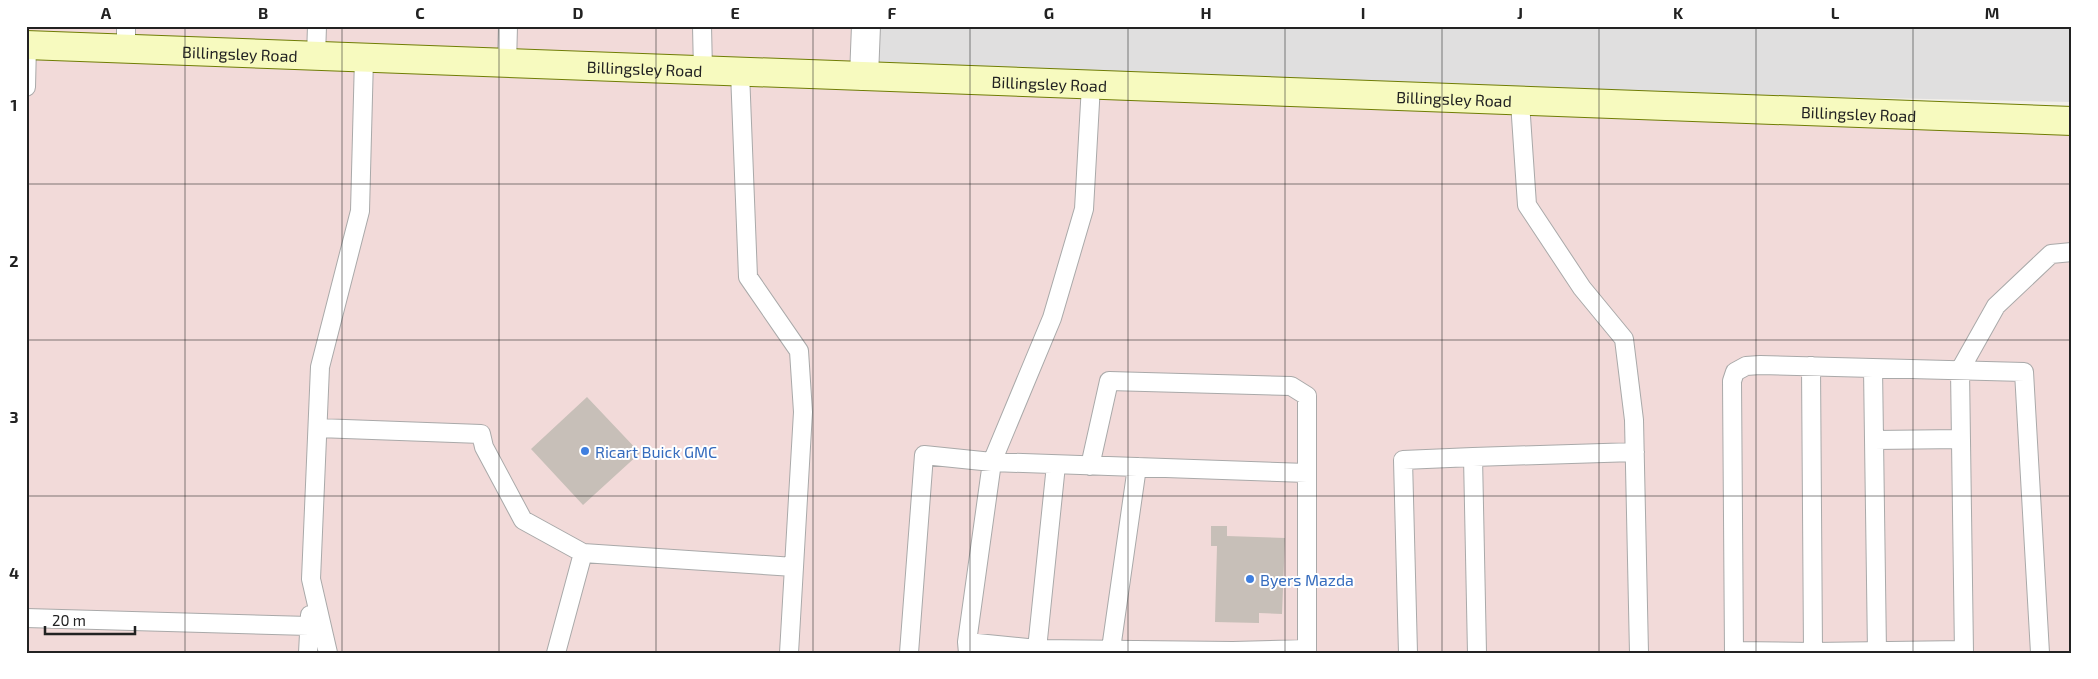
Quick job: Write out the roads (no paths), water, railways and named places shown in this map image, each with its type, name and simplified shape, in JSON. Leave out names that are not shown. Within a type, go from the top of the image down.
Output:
[{"type":"street","points":[[864,76],[866,26]]},
{"type":"street","name":"Billingsley Road","points":[[27,45],[126,37],[316,56],[2072,121]]},
{"type":"lane","points":[[316,56],[317,26]]},
{"type":"lane","points":[[508,26],[508,64]]},
{"type":"lane","points":[[702,26],[704,70]]},
{"type":"lane","points":[[26,87],[27,45]]},
{"type":"lane","points":[[308,653],[320,367],[360,211],[364,58]]},
{"type":"lane","points":[[740,72],[748,277],[799,351],[803,412],[789,653]]},
{"type":"lane","points":[[1090,466],[1109,381],[1290,386],[1307,396],[1307,651],[1233,652],[1111,649],[1037,651],[968,647],[992,462],[1052,318],[1084,210],[1091,84]]},
{"type":"lane","points":[[1520,102],[1527,205],[1582,288],[1624,339],[1634,420],[1639,653]]},
{"type":"lane","points":[[2040,653],[2024,372],[1960,370],[1873,368],[1811,366],[1760,365],[1746,366],[1735,372],[1732,381],[1734,652],[1964,651],[1960,370],[1996,306],[2051,254],[2072,252]]},
{"type":"lane","points":[[1811,366],[1813,652]]},
{"type":"lane","points":[[1873,368],[1877,652]]},
{"type":"lane","points":[[318,428],[481,434],[484,447],[523,520],[583,553],[794,567]]},
{"type":"lane","points":[[1874,440],[1961,439]]},
{"type":"lane","points":[[1408,653],[1403,460],[1635,452]]},
{"type":"lane","points":[[909,653],[924,455],[992,462],[1307,473]]},
{"type":"lane","points":[[1473,457],[1477,653]]},
{"type":"lane","points":[[1037,651],[1056,465]]},
{"type":"lane","points":[[1111,649],[1137,467]]},
{"type":"lane","points":[[556,653],[583,553]]},
{"type":"lane","points":[[311,579],[328,653]]},
{"type":"lane","points":[[26,618],[309,626]]},
{"type":"place","name":"Ricart Buick GMC","points":[[585,451]]},
{"type":"place","name":"Byers Mazda","points":[[1250,579]]}]
